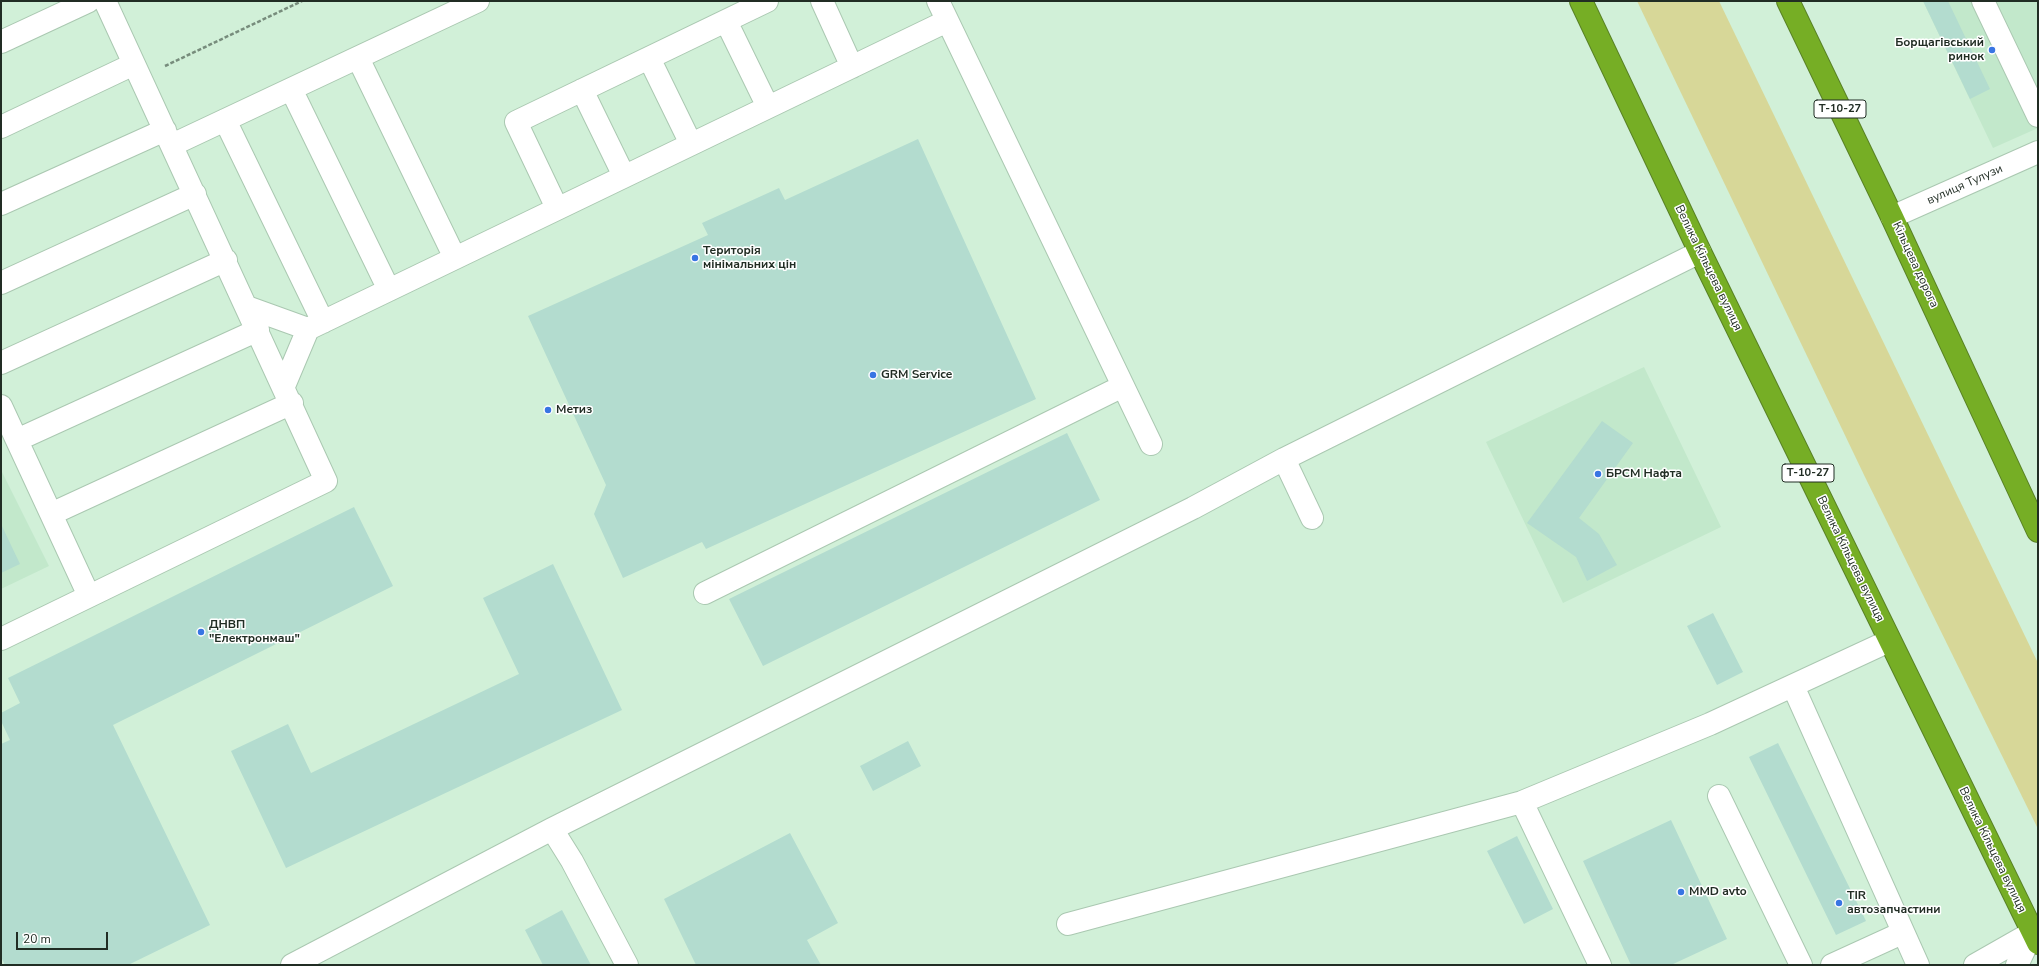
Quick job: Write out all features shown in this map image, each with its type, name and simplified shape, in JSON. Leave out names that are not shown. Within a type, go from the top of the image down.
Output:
[{"type":"highway","name":"Велика Кільцева вулиця","points":[[1581,1],[1700,252],[2035,937]]},
{"type":"highway","name":"Кільцева дорога","points":[[1788,1],[1892,218],[2038,531]]},
{"type":"street","points":[[1,42],[89,1]]},
{"type":"street","points":[[1,639],[326,481],[226,260],[105,1]]},
{"type":"street","points":[[1,204],[169,138],[225,120],[478,1]]},
{"type":"street","points":[[557,208],[516,122],[767,1]]},
{"type":"street","points":[[822,1],[852,67]]},
{"type":"street","points":[[938,1],[1151,444]]},
{"type":"street","points":[[1983,1],[2038,116]]},
{"type":"street","points":[[726,21],[768,107]]},
{"type":"street","points":[[247,307],[315,326],[947,21]]},
{"type":"street","points":[[358,58],[455,258]]},
{"type":"street","points":[[649,58],[691,144]]},
{"type":"street","points":[[1,127],[138,70]]},
{"type":"street","points":[[291,89],[389,290]]},
{"type":"street","points":[[582,90],[624,176]]},
{"type":"street","points":[[51,514],[288,395],[315,326],[225,120]]},
{"type":"street","name":"вулиця Тулузи","points":[[1892,218],[2038,152]]},
{"type":"street","points":[[1,283],[195,194]]},
{"type":"street","points":[[292,965],[552,829],[1193,508],[1284,459],[1700,252]]},
{"type":"street","points":[[1,363],[226,260]]},
{"type":"street","points":[[17,440],[258,330]]},
{"type":"street","points":[[705,593],[1124,386]]},
{"type":"street","points":[[1,406],[89,596]]},
{"type":"street","points":[[1284,459],[1312,518]]},
{"type":"street","points":[[1068,924],[1522,802],[1710,724],[1889,641]]},
{"type":"street","points":[[1793,686],[1918,965]]},
{"type":"street","points":[[1719,796],[1801,965]]},
{"type":"street","points":[[1522,802],[1600,965]]},
{"type":"street","points":[[552,829],[572,861],[627,965]]},
{"type":"street","points":[[1832,965],[1902,932]]},
{"type":"street","points":[[1974,965],[2035,937]]},
{"type":"street","points":[[2017,965],[2035,937]]},
{"type":"path","points":[[138,70],[302,1]]},
{"type":"shaded area","points":[[1637,1],[1719,1],[2038,663],[2038,829],[1865,477]]},
{"type":"shaded area","name":"Борщагівський ринок","points":[[1923,1],[2038,1],[2038,128],[1993,148]]},
{"type":"shaded area","points":[[1644,367],[1721,527],[1563,603],[1486,442]]},
{"type":"shaded area","points":[[1,470],[49,566],[1,589]]},
{"type":"building","points":[[1923,1],[1948,1],[1990,89],[1970,99]]},
{"type":"building","points":[[918,139],[1036,399],[706,549],[702,542],[623,578],[594,514],[606,485],[528,316],[708,235],[702,223],[779,188],[785,200]]},
{"type":"building","points":[[1602,421],[1633,443],[1579,518],[1599,534],[1617,565],[1587,581],[1576,557],[1527,523]]},
{"type":"building","points":[[1067,433],[1100,500],[763,666],[729,599]]},
{"type":"building","points":[[354,507],[393,586],[113,725],[210,925],[128,965],[5,965],[1,957],[1,744],[10,740],[1,721],[1,713],[20,703],[8,678]]},
{"type":"building","points":[[1,524],[20,564],[1,573]]},
{"type":"building","points":[[553,564],[622,710],[286,868],[231,751],[288,724],[311,773],[519,674],[483,598]]},
{"type":"building","points":[[1713,613],[1743,672],[1717,685],[1687,626]]},
{"type":"building","points":[[908,741],[921,766],[873,791],[860,766]]},
{"type":"building","points":[[1778,743],[1866,921],[1836,935],[1749,757]]},
{"type":"building","points":[[1671,820],[1727,939],[1671,965],[1631,965],[1583,861]]},
{"type":"building","points":[[790,833],[838,923],[807,940],[821,965],[696,965],[664,899]]},
{"type":"building","points":[[1517,836],[1553,909],[1524,924],[1487,851]]},
{"type":"building","points":[[562,910],[591,965],[543,965],[525,930]]},
{"type":"place","name":"Борщагівський ринок","points":[[1992,50]]},
{"type":"place","name":"Територія мінімальних цін","points":[[695,258]]},
{"type":"place","name":"GRM Service","points":[[873,375]]},
{"type":"place","name":"Метиз","points":[[548,410]]},
{"type":"place","name":"БРСМ Нафта","points":[[1598,474]]},
{"type":"place","name":"ДНВП \"Електронмаш\"","points":[[201,632]]},
{"type":"place","name":"MMD avto","points":[[1681,892]]},
{"type":"place","name":"TIR автозапчастини","points":[[1839,903]]}]
